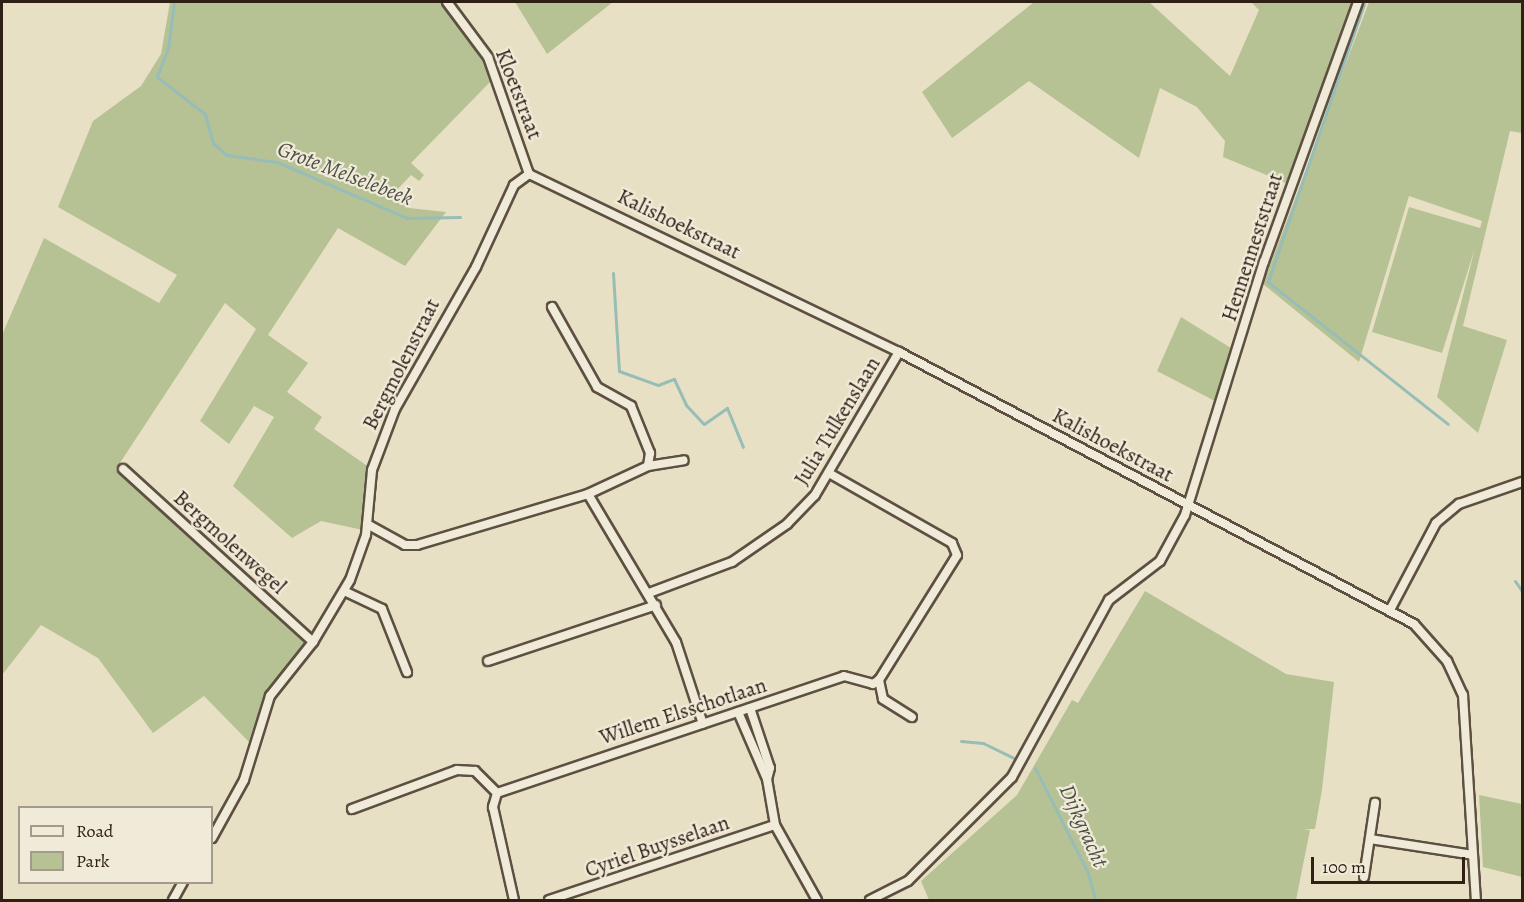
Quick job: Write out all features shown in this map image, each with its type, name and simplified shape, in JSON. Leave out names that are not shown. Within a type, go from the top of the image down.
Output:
[{"type":"street","name":"Kloetstraat","points":[[447,2],[488,57],[529,174]]},
{"type":"street","name":"Hennenneststraat","points":[[870,900],[923,867],[1012,777],[1109,600],[1156,566],[1188,506],[1263,262],[1358,2]]},
{"type":"street","name":"Kalishoekstraat","points":[[529,174],[899,352],[1188,506],[1390,610],[1429,638],[1462,695],[1476,900]]},
{"type":"street","name":"Bergmolenstraat","points":[[213,836],[244,780],[270,696],[313,642],[345,591],[368,524],[372,470],[383,433],[430,340],[484,253],[514,185],[529,174]]},
{"type":"street","points":[[552,307],[597,387],[631,406],[650,453],[648,466]]},
{"type":"street","name":"Julia Tulkenslaan","points":[[649,594],[757,548],[815,495],[899,352]]},
{"type":"street","points":[[368,524],[405,545],[417,545],[588,494],[648,466],[684,460]]},
{"type":"street","name":"Bergmolenwegel","points":[[123,469],[313,642]]},
{"type":"street","points":[[829,473],[952,543],[957,555],[879,680],[883,699],[912,717]]},
{"type":"street","points":[[1390,610],[1436,523],[1459,504],[1522,482]]},
{"type":"street","points":[[588,494],[676,642],[703,724]]},
{"type":"street","points":[[345,591],[382,609],[407,672]]},
{"type":"street","points":[[488,661],[656,605]]},
{"type":"street","name":"Willem Elsschotlaan","points":[[498,793],[844,676],[873,684],[879,680]]},
{"type":"street","points":[[750,708],[770,768],[767,779]]},
{"type":"street","points":[[738,712],[767,779],[775,825],[817,900]]},
{"type":"street","points":[[352,809],[464,768],[475,771],[498,793],[493,807],[514,900]]},
{"type":"street","points":[[1364,877],[1375,803]]},
{"type":"street","name":"Cyriel Buysselaan","points":[[549,900],[775,825]]},
{"type":"street","points":[[1370,839],[1473,855]]},
{"type":"street","points":[[173,900],[182,884]]},
{"type":"green space","points":[[170,2],[441,2],[471,39],[492,80],[411,163],[424,175],[419,181],[411,175],[393,194],[409,208],[446,212],[405,266],[338,228],[268,335],[308,363],[287,392],[322,417],[314,429],[369,467],[363,530],[321,521],[292,538],[233,486],[274,417],[254,406],[229,444],[200,421],[256,329],[225,303],[116,469],[309,640],[265,693],[249,742],[204,696],[153,733],[98,658],[41,625],[2,675],[2,335],[44,238],[159,303],[177,275],[58,207],[93,121],[141,86],[161,54]]},
{"type":"green space","points":[[515,2],[613,2],[547,54]]},
{"type":"green space","points":[[1034,2],[1149,2],[1230,76],[1259,10],[1251,2],[1353,2],[1286,183],[1223,157],[1225,141],[1197,107],[1160,88],[1139,158],[1029,81],[952,138],[922,92]]},
{"type":"green space","points":[[1369,2],[1522,2],[1522,133],[1510,131],[1463,326],[1507,340],[1478,433],[1437,397],[1475,248],[1442,353],[1372,332],[1409,207],[1480,228],[1482,221],[1409,196],[1359,362],[1263,284]]},
{"type":"green space","points":[[1181,317],[1231,348],[1215,401],[1157,371]]},
{"type":"green space","points":[[1145,591],[1286,674],[1334,682],[1322,790],[1315,829],[1304,829],[1310,830],[1296,900],[929,900],[921,881],[1017,795],[1072,700],[1078,703]]},
{"type":"green space","points":[[1479,795],[1522,804],[1522,877],[1483,867]]},
{"type":"waterway","name":"Grote Melselebeek","points":[[174,2],[168,48],[157,77],[205,114],[213,143],[227,155],[277,162],[407,218],[460,217]]},
{"type":"waterway","points":[[1364,4],[1268,282],[1448,424]]},
{"type":"waterway","name":"Grote Melselebeek","points":[[613,273],[619,371],[658,385],[674,379],[686,405],[704,424],[727,408],[743,447]]},
{"type":"waterway","points":[[1515,581],[1522,591]]},
{"type":"waterway","name":"Dijkgracht","points":[[961,741],[983,743],[1014,758]]},
{"type":"waterway","name":"Dijkgracht","points":[[1035,768],[1088,873],[1095,900]]}]
